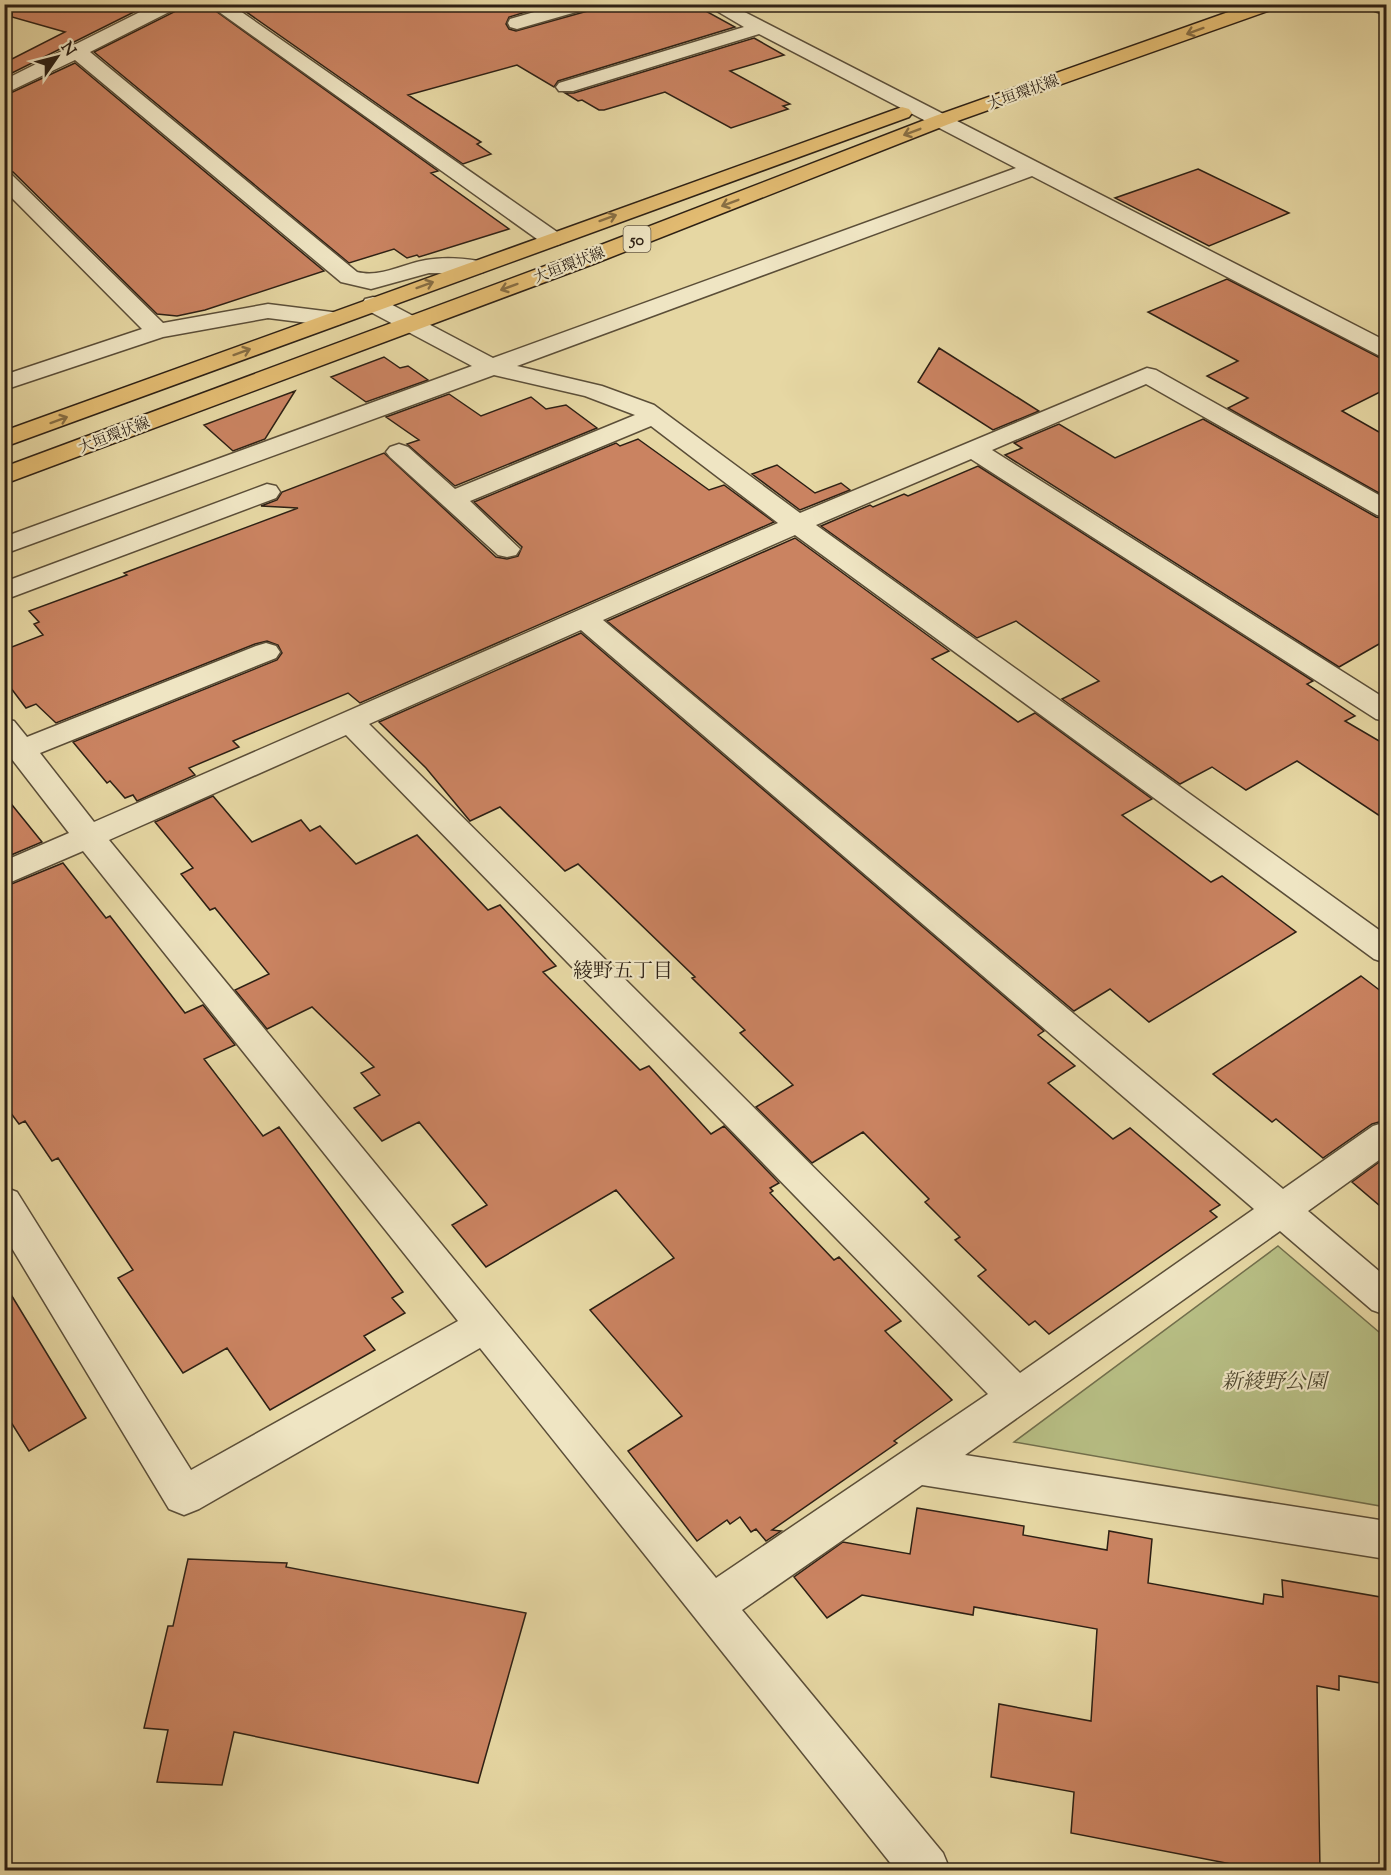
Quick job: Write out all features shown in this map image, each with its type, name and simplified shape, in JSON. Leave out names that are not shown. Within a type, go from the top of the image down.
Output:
[{"type":"main road","name":"大垣環状線","points":[[4,441],[552,238],[1213,4]]},
{"type":"main road","name":"大垣環状線","points":[[4,476],[588,258],[942,120],[1269,4]]},
{"type":"street","points":[[4,88],[171,4]]},
{"type":"street","points":[[217,4],[552,238]]},
{"type":"street","points":[[517,23],[584,4]]},
{"type":"street","points":[[714,4],[1386,350]]},
{"type":"street","points":[[1373,4],[1386,10]]},
{"type":"street","points":[[566,87],[760,28]]},
{"type":"street","points":[[78,52],[349,277],[371,282],[428,266],[475,267]]},
{"type":"street","points":[[4,546],[1034,168]]},
{"type":"street","points":[[4,178],[158,331]]},
{"type":"street","points":[[373,304],[492,367],[593,391],[645,410],[797,524],[1386,951]]},
{"type":"street","points":[[4,383],[158,331],[268,311],[332,319]]},
{"type":"street","points":[[4,874],[797,524],[1147,375],[1386,509]]},
{"type":"street","points":[[453,499],[654,416]]},
{"type":"street","points":[[973,449],[1386,712]]},
{"type":"street","points":[[399,452],[507,549]]},
{"type":"street","points":[[4,592],[267,492]]},
{"type":"street","points":[[584,618],[1386,1299]]},
{"type":"street","points":[[266,652],[13,739],[89,837],[926,1870]]},
{"type":"street","points":[[350,722],[1017,1397]]},
{"type":"street","points":[[712,1606],[1017,1397],[1386,1136]]},
{"type":"street","points":[[4,1202],[184,1496],[484,1326]]},
{"type":"street","points":[[918,1466],[1386,1540]]},
{"type":"green space","name":"新綾野公園","points":[[1278,1246],[1386,1338],[1386,1507],[1014,1442]]},
{"type":"building","points":[[13,4],[150,4],[4,77],[4,63],[65,32],[12,17]]},
{"type":"building","points":[[182,4],[206,4],[438,171],[431,173],[509,229],[419,257],[417,255],[407,258],[394,249],[349,263],[94,52],[178,10]]},
{"type":"building","points":[[235,4],[552,4],[509,17],[506,24],[509,29],[516,31],[591,10],[595,4],[682,4],[694,11],[704,10],[735,27],[558,81],[554,87],[517,65],[408,95],[481,142],[477,144],[491,154],[463,164]]},
{"type":"building","points":[[754,38],[784,55],[730,71],[790,104],[783,106],[788,109],[731,128],[665,92],[604,110],[599,110],[582,100],[578,101],[565,93],[574,93]]},
{"type":"building","points":[[75,63],[324,271],[205,310],[177,316],[157,314],[13,172],[4,170],[4,96]]},
{"type":"building","points":[[1198,169],[1289,213],[1209,246],[1115,198]]},
{"type":"building","points":[[1227,279],[1386,361],[1386,389],[1342,411],[1386,436],[1386,497],[1228,408],[1248,398],[1207,376],[1238,361],[1148,312]]},
{"type":"building","points":[[939,348],[1039,411],[993,430],[918,382]]},
{"type":"building","points":[[384,357],[400,368],[408,366],[428,380],[366,402],[331,377]]},
{"type":"building","points":[[295,391],[265,439],[233,451],[204,425]]},
{"type":"building","points":[[449,394],[481,416],[531,397],[546,409],[566,405],[597,428],[455,486],[407,444],[419,440],[386,417]]},
{"type":"building","points":[[1203,419],[1376,517],[1386,519],[1386,640],[1339,667],[1005,455],[1022,448],[1014,443],[1059,424],[1115,458]]},
{"type":"building","points":[[638,439],[709,490],[724,485],[774,522],[360,703],[348,693],[233,741],[239,747],[189,768],[195,775],[137,801],[133,795],[125,798],[110,781],[107,783],[73,742],[277,660],[282,653],[278,645],[267,641],[255,644],[56,723],[36,704],[26,708],[4,679],[4,650],[43,635],[34,624],[39,622],[29,611],[298,508],[261,506],[277,500],[282,492],[384,453],[496,557],[507,559],[518,556],[522,547],[474,502],[616,443],[620,446]]},
{"type":"building","points":[[777,465],[815,493],[841,483],[850,490],[800,510],[752,474]]},
{"type":"building","points":[[978,466],[1313,681],[1307,684],[1355,716],[1345,721],[1386,745],[1386,820],[1297,761],[1246,790],[1212,767],[1180,784],[1062,699],[1099,681],[1016,621],[977,638],[821,526],[870,505],[873,507],[904,494],[908,496]]},
{"type":"building","points":[[795,538],[949,651],[932,659],[1018,722],[1035,713],[1152,799],[1122,815],[1211,882],[1222,876],[1296,932],[1149,1022],[1110,989],[1074,1011],[607,621]]},
{"type":"building","points":[[581,633],[1044,1031],[1038,1035],[1075,1066],[1048,1083],[1113,1139],[1130,1128],[1220,1205],[1210,1211],[1217,1217],[1049,1334],[1035,1321],[1029,1325],[978,1276],[986,1270],[955,1240],[960,1237],[925,1202],[929,1199],[863,1132],[812,1163],[756,1107],[793,1085],[740,1033],[745,1030],[692,978],[695,977],[578,864],[565,871],[500,807],[470,821],[426,768],[379,722]]},
{"type":"building","points":[[4,795],[42,842],[4,858]]},
{"type":"building","points":[[213,796],[252,842],[301,820],[310,831],[320,826],[356,864],[417,835],[488,910],[500,905],[556,966],[543,972],[640,1070],[649,1066],[711,1134],[724,1126],[779,1183],[770,1188],[773,1191],[770,1193],[834,1260],[839,1257],[901,1321],[885,1331],[952,1400],[894,1441],[897,1443],[772,1530],[781,1531],[766,1541],[756,1529],[751,1532],[740,1517],[730,1524],[727,1520],[697,1541],[628,1451],[682,1416],[590,1310],[674,1258],[616,1190],[486,1267],[452,1225],[487,1205],[419,1122],[382,1141],[354,1108],[380,1095],[361,1073],[374,1067],[312,1007],[267,1029],[235,990],[269,974],[215,908],[210,910],[181,874],[193,868],[155,822]]},
{"type":"building","points":[[63,863],[106,918],[110,916],[185,1013],[203,1005],[235,1045],[204,1059],[263,1136],[279,1127],[403,1292],[392,1298],[405,1313],[364,1336],[375,1350],[270,1410],[227,1348],[183,1373],[118,1278],[133,1270],[58,1158],[52,1161],[25,1121],[19,1124],[4,1104],[4,887]]},
{"type":"building","points":[[1361,976],[1386,995],[1386,1120],[1372,1124],[1323,1158],[1276,1119],[1272,1122],[1213,1074]]},
{"type":"building","points":[[1386,1157],[1386,1211],[1352,1182]]},
{"type":"building","points":[[4,1283],[86,1418],[29,1451],[4,1411]]},
{"type":"building","points":[[917,1508],[1024,1526],[1023,1535],[1107,1550],[1109,1531],[1152,1539],[1148,1583],[1263,1604],[1264,1594],[1283,1597],[1282,1580],[1386,1598],[1386,1684],[1339,1676],[1339,1690],[1317,1686],[1320,1870],[1262,1870],[1071,1833],[1074,1792],[991,1777],[999,1704],[1091,1721],[1097,1629],[974,1607],[973,1615],[862,1595],[827,1618],[794,1577],[843,1542],[910,1554]]},
{"type":"building","points":[[188,1559],[287,1563],[286,1567],[526,1613],[478,1783],[234,1732],[222,1785],[157,1782],[168,1730],[144,1728],[168,1626],[173,1626]]},
{"type":"district","name":"綾野五丁目","points":[[623,970]]}]
